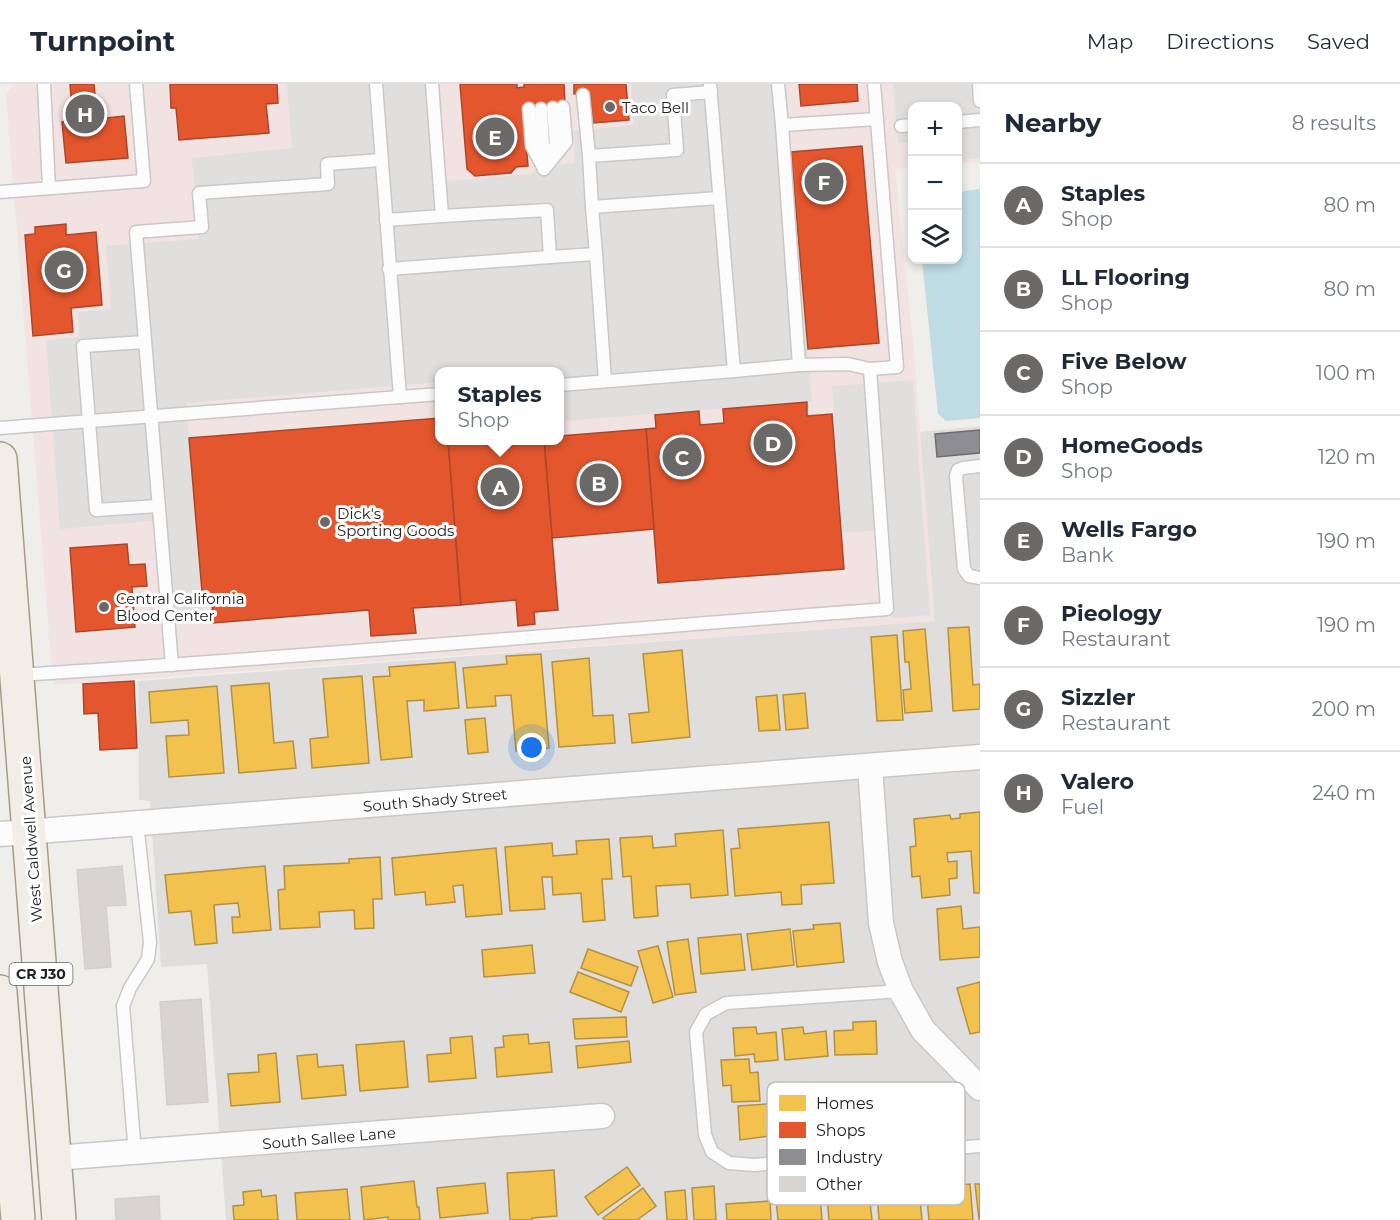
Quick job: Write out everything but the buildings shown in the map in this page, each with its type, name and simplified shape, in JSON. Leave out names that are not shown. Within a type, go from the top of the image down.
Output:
[{"type":"main road","name":"West Caldwell Avenue","points":[[0,459],[18,675],[15,833],[55,1158],[59,1220]]},
{"type":"main road","name":"CR J30","points":[[0,992],[3,1079],[18,1220]]},
{"type":"street","name":"South Shady Street","points":[[15,833],[980,757]]},
{"type":"street","points":[[870,766],[881,923],[890,962],[901,991],[923,1030],[980,1088]]},
{"type":"street","name":"South Sallee Lane","points":[[55,1158],[135,1154],[602,1116]]},
{"type":"lane","points":[[44,84],[50,188]]},
{"type":"lane","points":[[0,192],[144,181],[136,84]]},
{"type":"lane","points":[[376,84],[400,397]]},
{"type":"lane","points":[[432,84],[442,216]]},
{"type":"lane","points":[[778,84],[799,365]]},
{"type":"lane","points":[[564,385],[799,365],[848,364],[870,369],[897,367],[874,84]]},
{"type":"lane","points":[[979,84],[980,101]]},
{"type":"lane","points":[[588,156],[676,150],[672,89],[710,88],[734,371]]},
{"type":"lane","points":[[583,95],[605,381]]},
{"type":"lane","points":[[546,108],[556,144],[544,169],[532,146],[546,108]]},
{"type":"lane","points":[[782,125],[877,119]]},
{"type":"lane","points":[[962,122],[980,120]]},
{"type":"lane","points":[[172,665],[136,232],[202,227],[199,193],[328,184],[327,164],[381,160]]},
{"type":"lane","points":[[592,207],[719,198]]},
{"type":"lane","points":[[386,220],[547,210],[550,257]]},
{"type":"lane","points":[[389,269],[596,254]]},
{"type":"lane","points":[[145,342],[83,346],[89,422],[96,510],[158,506]]},
{"type":"lane","points":[[18,675],[387,650],[887,609],[870,369]]},
{"type":"lane","points":[[0,428],[435,394]]},
{"type":"lane","points":[[980,466],[958,470],[956,476],[964,569],[969,576],[980,578]]},
{"type":"lane","points":[[135,1154],[123,1006],[130,988],[148,959],[149,950],[137,824]]},
{"type":"lane","points":[[767,1164],[729,1163],[712,1152],[705,1136],[696,1032],[706,1014],[726,1003],[901,991]]},
{"type":"lane","points":[[965,1147],[980,1146]]},
{"type":"shaded area","points":[[15,84],[980,84],[980,162],[962,164],[962,102],[908,102],[908,167],[895,169],[913,341],[935,621],[53,685],[6,94]]},
{"type":"shaded area","points":[[287,84],[436,84],[443,181],[531,174],[544,165],[575,163],[573,131],[634,125],[631,84],[786,84],[812,401],[565,421],[564,367],[435,367],[435,382],[186,403],[202,611],[170,614],[163,520],[60,529],[46,340],[79,337],[78,312],[111,309],[106,246],[199,239],[192,158],[292,148]]},
{"type":"shaded area","points":[[893,84],[980,84],[980,158],[962,160],[962,102],[908,102],[908,142],[898,143]]},
{"type":"shaded area","points":[[913,380],[930,615],[892,618],[886,530],[842,533],[832,386]]},
{"type":"shaded area","points":[[980,426],[980,1220],[226,1220],[207,964],[161,967],[150,801],[139,800],[138,681],[934,621],[920,432]]},
{"type":"water","points":[[980,189],[980,418],[946,421],[938,414],[922,264],[962,264],[962,191]]},
{"type":"place","name":"Taco Bell","points":[[610,107]]},
{"type":"place","name":"Valero","points":[[85,114]]},
{"type":"place","name":"Wells Fargo","points":[[495,137]]},
{"type":"place","name":"Pieology","points":[[824,182]]},
{"type":"place","name":"Sizzler","points":[[64,270]]},
{"type":"place","name":"HomeGoods","points":[[773,443]]},
{"type":"place","name":"Five Below","points":[[682,457]]},
{"type":"place","name":"LL Flooring","points":[[599,483]]},
{"type":"place","name":"Staples","points":[[500,487]]},
{"type":"place","name":"Dick's Sporting Goods","points":[[325,522]]},
{"type":"place","name":"Central California Blood Center","points":[[104,607]]}]
